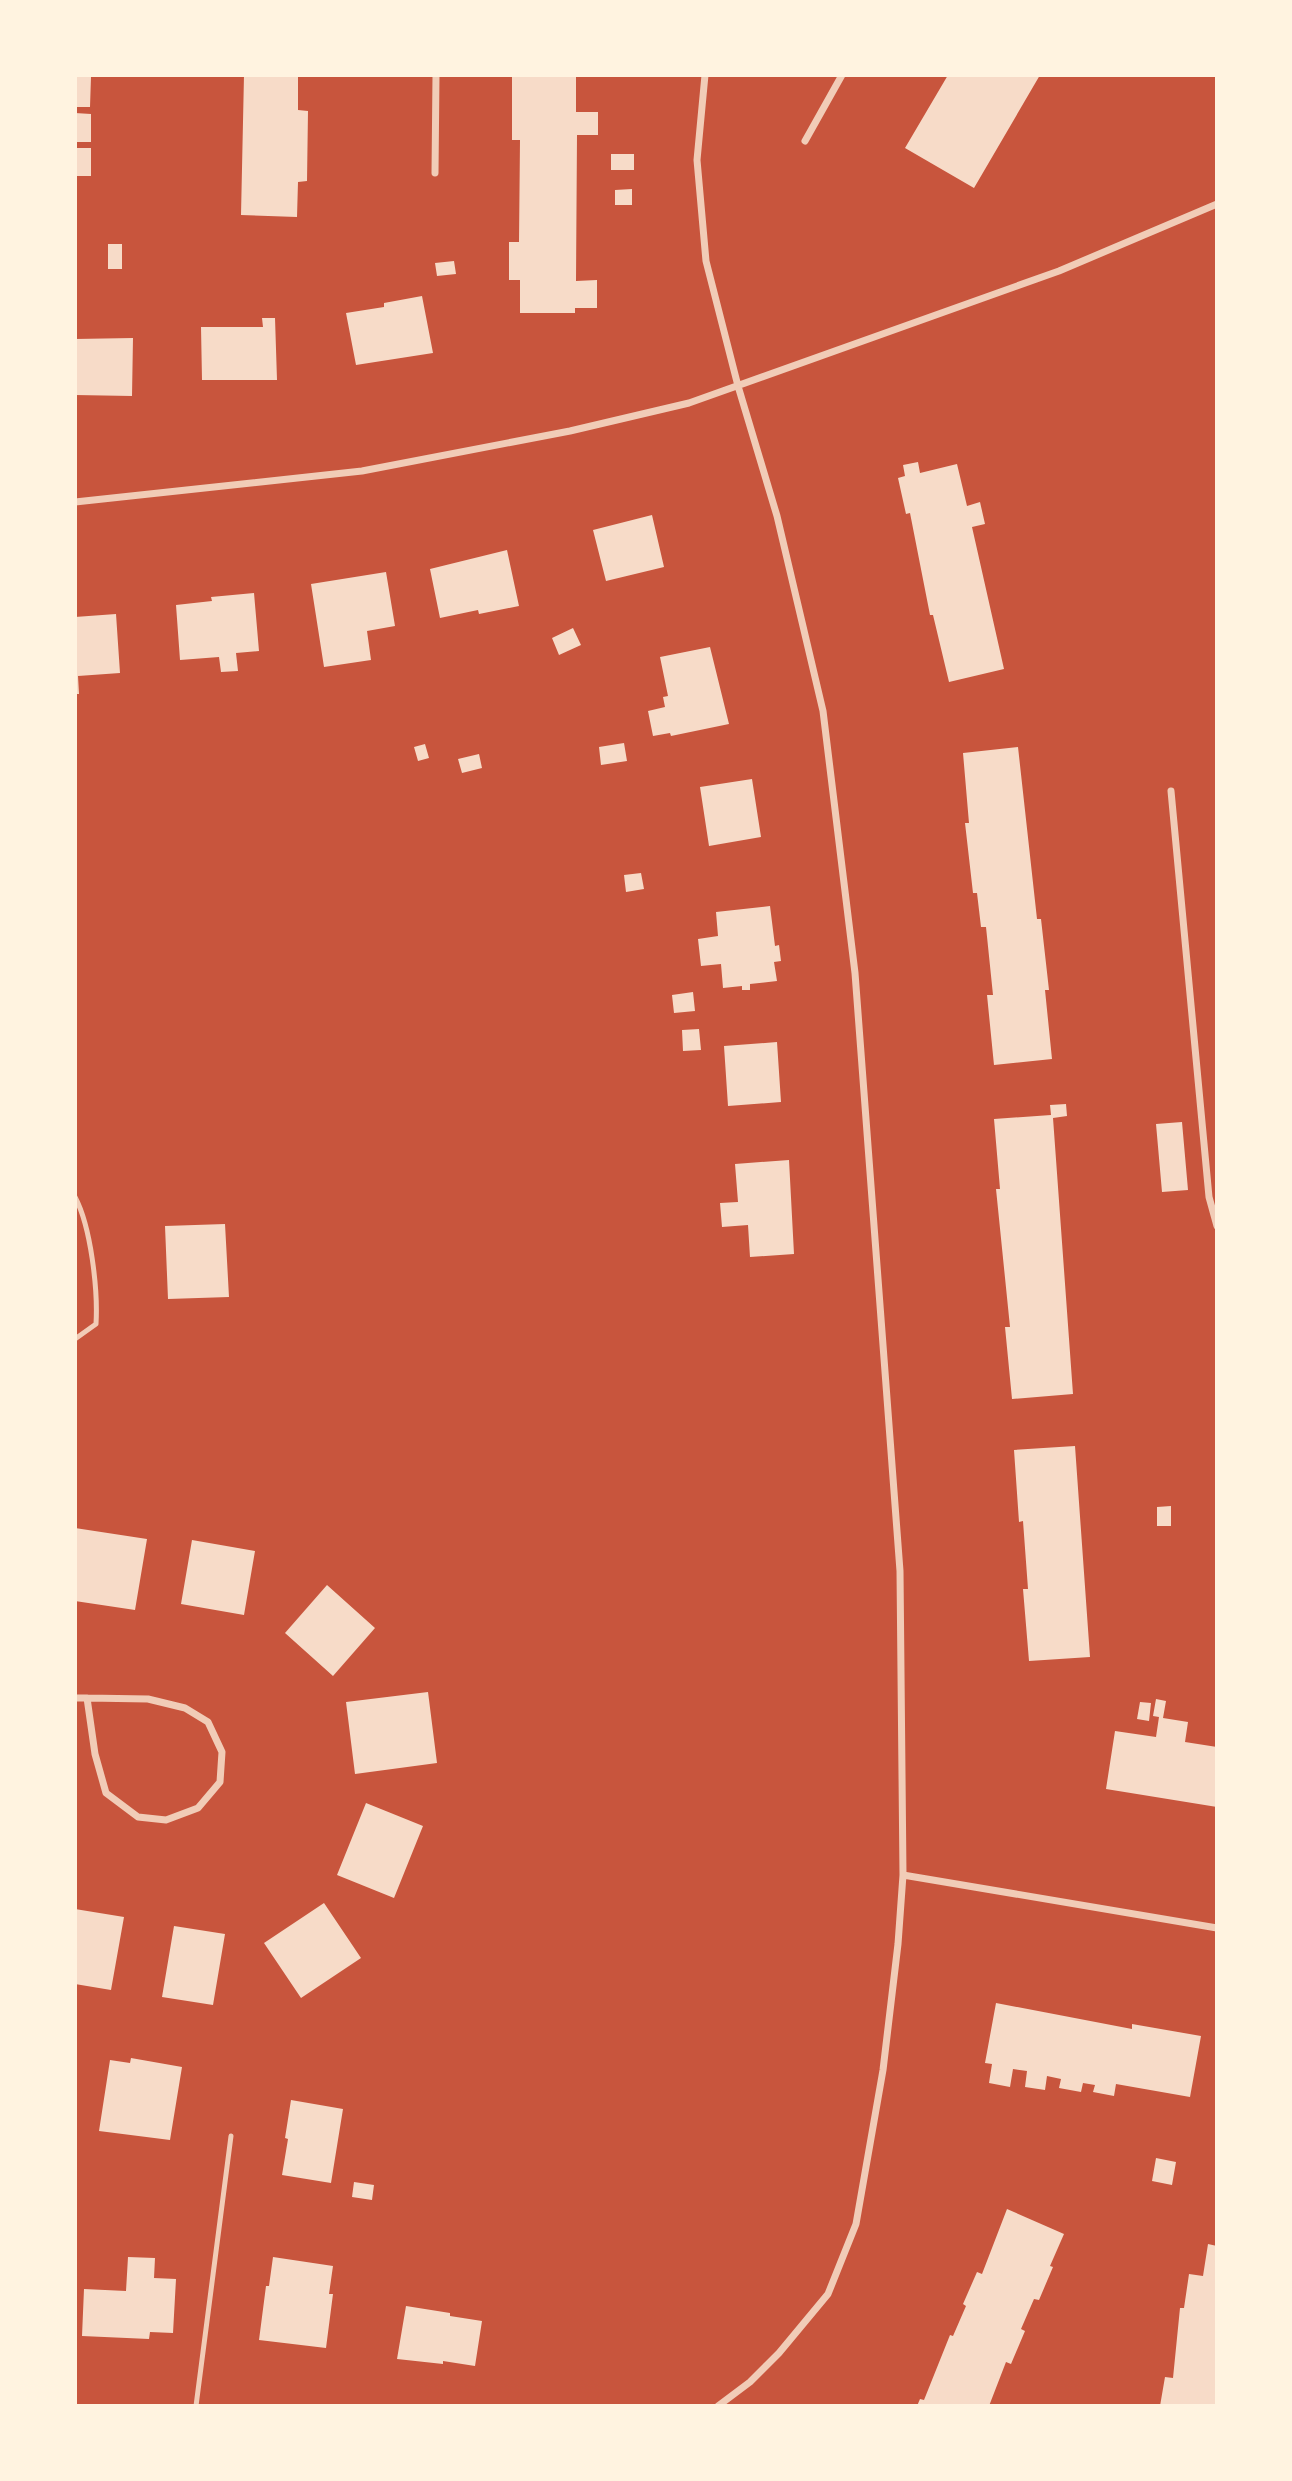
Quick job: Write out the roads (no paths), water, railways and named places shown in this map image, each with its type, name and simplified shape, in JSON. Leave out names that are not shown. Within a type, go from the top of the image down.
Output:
[{"type":"street","points":[[435,173],[436,75]]},
{"type":"street","points":[[705,75],[697,160],[706,261],[738,386],[777,516],[823,710],[855,973],[900,1571],[903,1875],[883,2070],[856,2224],[828,2294],[779,2353],[750,2382],[718,2406]]},
{"type":"street","points":[[805,141],[842,75]]},
{"type":"street","points":[[75,502],[362,471],[570,431],[689,403],[1059,271],[1217,204]]},
{"type":"street","points":[[1171,791],[1209,1197],[1217,1226]]},
{"type":"street","points":[[75,1698],[87,1698],[148,1699],[185,1708],[208,1722],[222,1752],[220,1782],[198,1808],[166,1820],[138,1817],[106,1793],[96,1754],[87,1698]]},
{"type":"street","points":[[903,1875],[1217,1928]]},
{"type":"lane","points":[[75,1197],[85,1216],[97,1303],[96,1324],[75,1339]]},
{"type":"lane","points":[[196,2406],[231,2136]]}]
